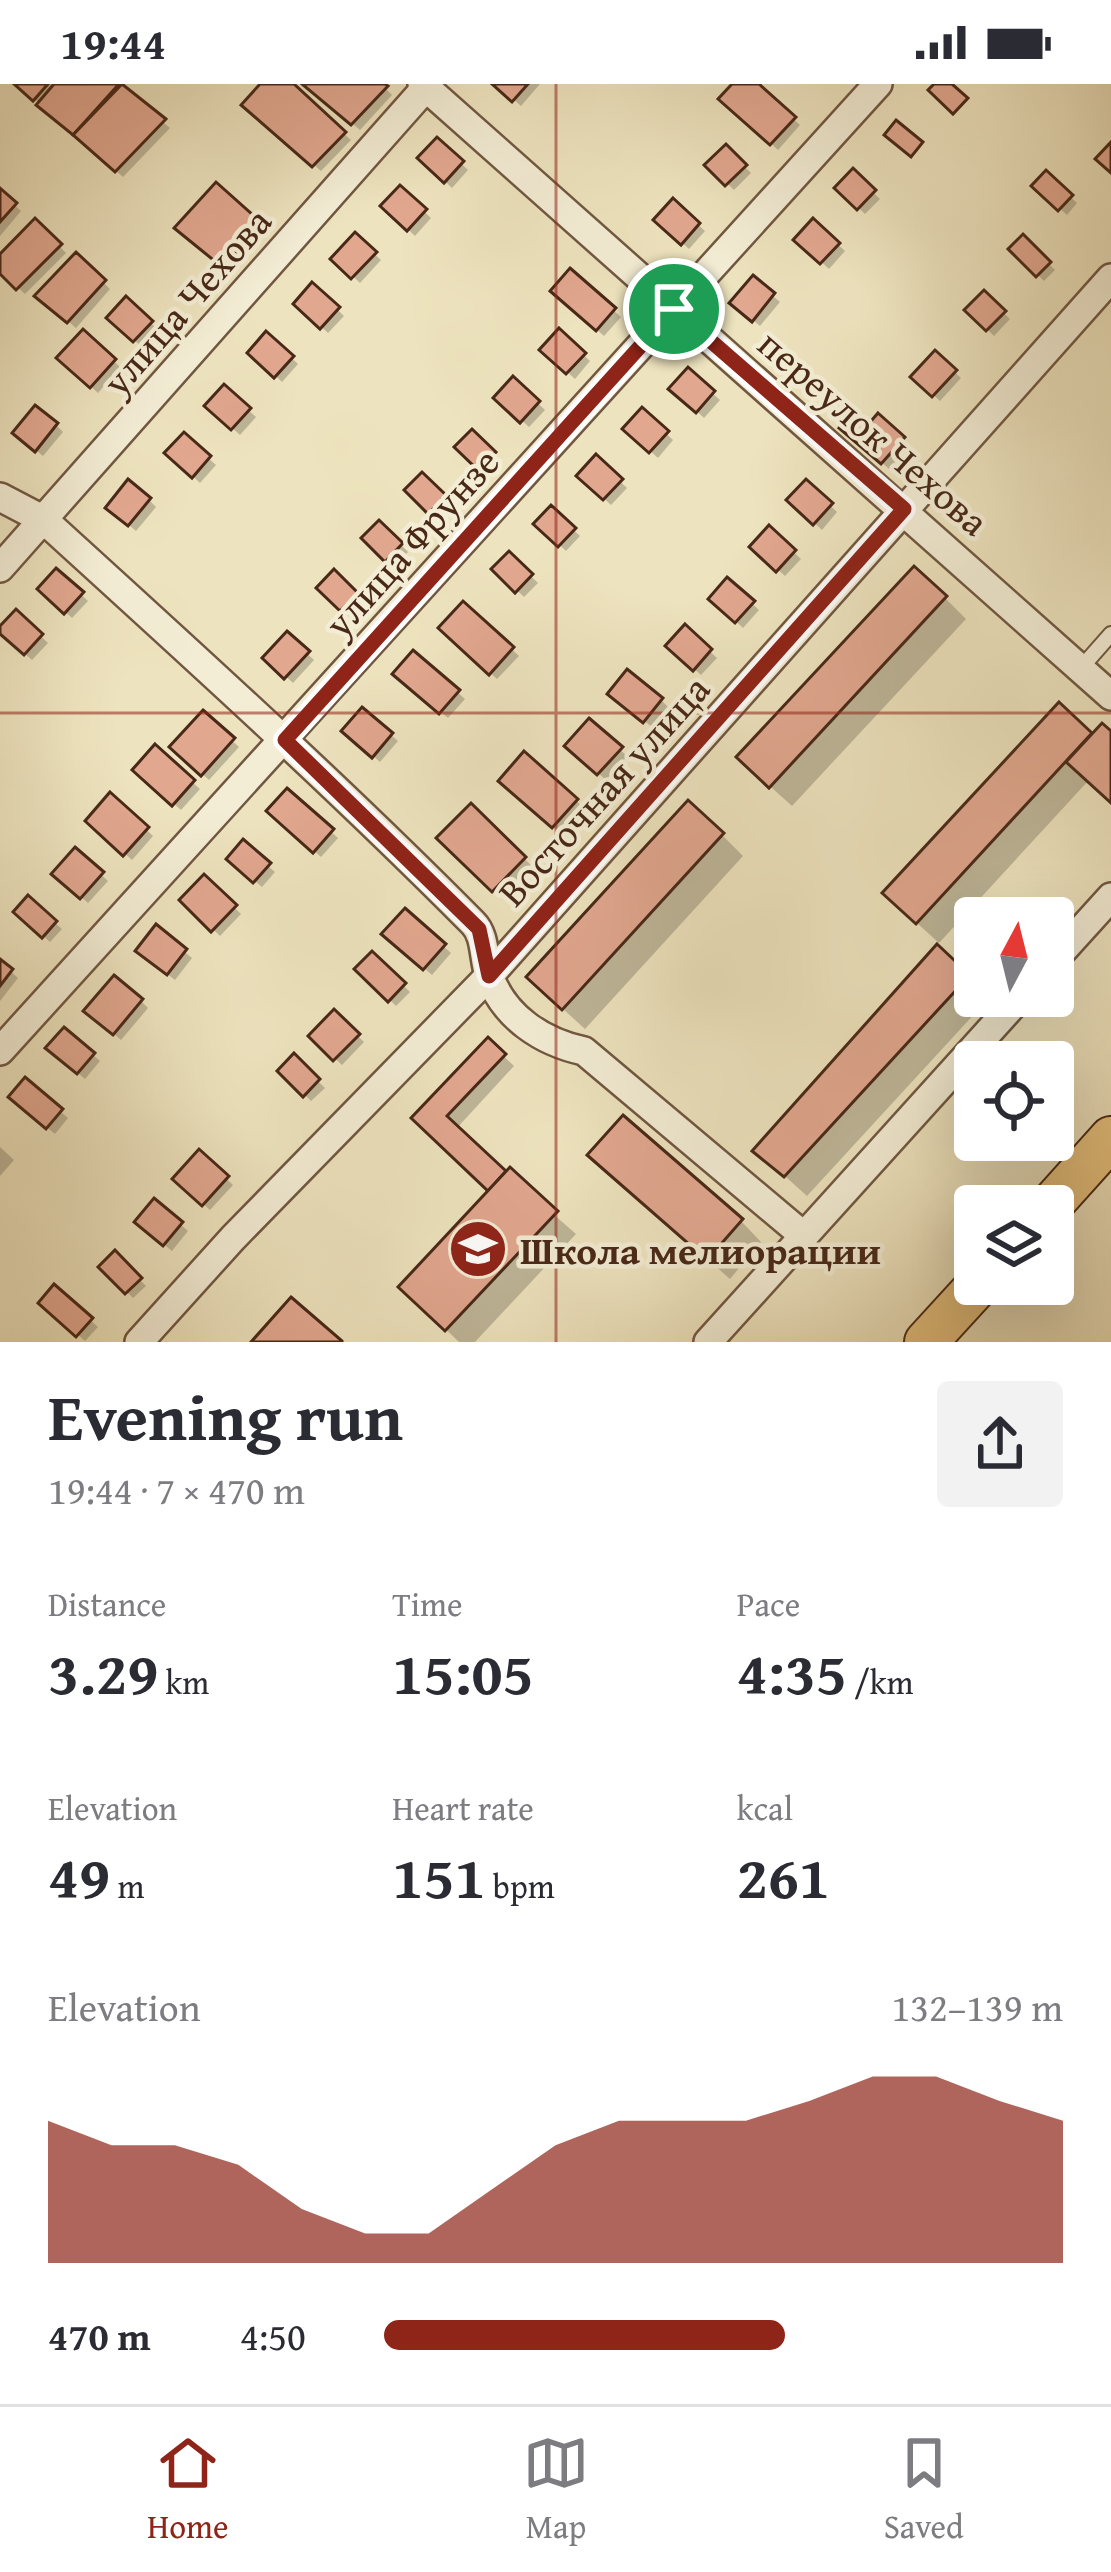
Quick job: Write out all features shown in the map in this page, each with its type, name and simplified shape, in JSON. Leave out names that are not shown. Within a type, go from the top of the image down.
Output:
[{"type":"highway","points":[[1068,1185],[1111,1138]]},
{"type":"highway","points":[[926,1342],[960,1305]]},
{"type":"street","name":"улица Фрунзе","points":[[0,1051],[878,84]]},
{"type":"street","name":"переулок Чехова","points":[[426,85],[1111,697]]},
{"type":"street","name":"улица Чехова","points":[[0,568],[426,85]]},
{"type":"street","name":"Восточная улица","points":[[139,1342],[233,1238],[489,976],[1111,278]]},
{"type":"street","points":[[0,497],[44,520],[285,740],[479,929],[489,976],[508,1012],[556,1045],[584,1051],[804,1236]]},
{"type":"street","points":[[1074,938],[1111,897]]},
{"type":"street","points":[[708,1342],[1002,1017]]},
{"type":"lane","points":[[1081,668],[1111,634]]},
{"type":"building","points":[[14,84],[48,84],[33,101]]},
{"type":"building","points":[[54,84],[119,84],[73,135],[36,105]]},
{"type":"building","points":[[122,84],[166,119],[115,172],[73,135]]},
{"type":"building","points":[[260,84],[294,84],[346,132],[312,167],[241,105]]},
{"type":"building","points":[[302,84],[385,84],[388,86],[351,125]]},
{"type":"building","points":[[492,84],[528,84],[512,102]]},
{"type":"building","points":[[732,84],[759,84],[796,117],[770,145],[718,99]]},
{"type":"building","points":[[934,84],[952,84],[968,98],[953,114],[928,90]]},
{"type":"building","points":[[896,120],[923,142],[911,157],[884,135]]},
{"type":"building","points":[[437,137],[464,161],[444,183],[417,158]]},
{"type":"building","points":[[1111,142],[1111,173],[1095,159]]},
{"type":"building","points":[[726,144],[747,165],[725,186],[704,165]]},
{"type":"building","points":[[853,168],[876,190],[857,210],[834,188]]},
{"type":"building","points":[[1046,170],[1073,195],[1058,211],[1031,186]]},
{"type":"building","points":[[216,182],[263,224],[222,267],[174,228]]},
{"type":"building","points":[[400,185],[427,209],[407,231],[380,206]]},
{"type":"building","points":[[0,188],[17,203],[0,222]]},
{"type":"building","points":[[673,198],[700,223],[681,245],[653,220]]},
{"type":"building","points":[[35,218],[62,244],[16,290],[0,274],[0,254]]},
{"type":"building","points":[[813,218],[840,243],[820,264],[793,240]]},
{"type":"building","points":[[355,232],[377,252],[351,279],[330,259]]},
{"type":"building","points":[[1023,234],[1051,262],[1036,277],[1008,249]]},
{"type":"building","points":[[76,252],[106,280],[67,323],[34,296]]},
{"type":"building","points":[[570,268],[616,308],[596,331],[550,291]]},
{"type":"building","points":[[753,275],[775,293],[752,322],[729,303]]},
{"type":"building","points":[[312,282],[340,307],[320,329],[293,304]]},
{"type":"building","points":[[984,290],[1006,311],[986,331],[964,310]]},
{"type":"building","points":[[126,296],[153,321],[133,342],[106,318]]},
{"type":"building","points":[[559,328],[586,353],[566,374],[539,350]]},
{"type":"building","points":[[83,329],[116,359],[90,388],[56,358]]},
{"type":"building","points":[[266,331],[294,356],[274,378],[247,353]]},
{"type":"building","points":[[935,350],[957,370],[932,397],[910,377]]},
{"type":"building","points":[[688,367],[715,391],[696,413],[668,389]]},
{"type":"building","points":[[513,376],[540,401],[520,423],[493,398]]},
{"type":"building","points":[[224,384],[251,408],[231,430],[204,406]]},
{"type":"building","points":[[35,405],[58,423],[35,452],[12,433]]},
{"type":"building","points":[[642,407],[669,431],[649,453],[622,429]]},
{"type":"building","points":[[878,413],[905,437],[881,464],[839,428],[851,414],[866,427]]},
{"type":"building","points":[[472,429],[496,452],[479,471],[454,447]]},
{"type":"building","points":[[184,432],[211,456],[192,478],[164,453]]},
{"type":"building","points":[[596,454],[623,479],[603,500],[576,476]]},
{"type":"building","points":[[422,472],[446,495],[428,514],[404,490]]},
{"type":"building","points":[[128,479],[151,498],[128,526],[105,508]]},
{"type":"building","points":[[806,479],[833,503],[813,525],[786,500]]},
{"type":"building","points":[[551,505],[576,528],[558,547],[533,524]]},
{"type":"building","points":[[379,520],[403,543],[385,562],[361,538]]},
{"type":"building","points":[[769,525],[796,550],[776,572],[749,547]]},
{"type":"building","points":[[509,551],[533,574],[515,593],[491,569]]},
{"type":"building","points":[[914,566],[947,596],[769,788],[736,757]]},
{"type":"building","points":[[56,568],[84,592],[64,614],[37,589]]},
{"type":"building","points":[[334,569],[358,593],[340,611],[316,588]]},
{"type":"building","points":[[727,577],[755,601],[735,623],[708,599]]},
{"type":"building","points":[[463,601],[514,647],[489,675],[438,628]]},
{"type":"building","points":[[16,609],[43,634],[24,655],[0,634],[0,626]]},
{"type":"building","points":[[685,624],[712,649],[693,671],[665,646]]},
{"type":"building","points":[[287,631],[310,651],[284,679],[262,658]]},
{"type":"building","points":[[413,650],[460,690],[439,714],[392,674]]},
{"type":"building","points":[[627,669],[663,698],[643,723],[607,694]]},
{"type":"building","points":[[1059,702],[1092,733],[916,924],[882,893]]},
{"type":"building","points":[[362,707],[393,733],[372,758],[341,731]]},
{"type":"building","points":[[203,710],[235,738],[201,776],[169,747]]},
{"type":"building","points":[[589,718],[623,747],[597,775],[564,746]]},
{"type":"building","points":[[1102,723],[1111,731],[1111,803],[1066,762]]},
{"type":"building","points":[[155,744],[195,780],[172,806],[132,770]]},
{"type":"building","points":[[524,751],[578,799],[552,828],[498,781]]},
{"type":"building","points":[[287,788],[334,829],[313,853],[266,811]]},
{"type":"building","points":[[110,792],[149,827],[123,856],[85,821]]},
{"type":"building","points":[[688,800],[724,833],[562,1010],[526,977]]},
{"type":"building","points":[[471,803],[526,857],[492,892],[436,838]]},
{"type":"building","points":[[243,839],[271,863],[253,883],[226,859]]},
{"type":"building","points":[[75,847],[104,872],[80,899],[51,874]]},
{"type":"building","points":[[204,874],[237,905],[211,932],[179,900]]},
{"type":"building","points":[[28,895],[57,921],[42,938],[13,912]]},
{"type":"building","points":[[405,908],[446,944],[423,970],[381,934]]},
{"type":"building","points":[[156,924],[187,949],[167,975],[135,951]]},
{"type":"building","points":[[937,944],[954,960],[954,992],[784,1177],[752,1151]]},
{"type":"building","points":[[372,951],[406,983],[388,1002],[354,969]]},
{"type":"building","points":[[0,959],[13,969],[0,986]]},
{"type":"building","points":[[114,975],[143,999],[113,1035],[83,1011]]},
{"type":"building","points":[[334,1009],[360,1034],[333,1061],[308,1036]]},
{"type":"building","points":[[64,1027],[95,1053],[77,1074],[45,1048]]},
{"type":"building","points":[[488,1037],[506,1054],[447,1116],[506,1171],[488,1191],[411,1118]]},
{"type":"building","points":[[294,1053],[320,1079],[303,1097],[277,1071]]},
{"type":"building","points":[[25,1077],[63,1109],[46,1129],[8,1097]]},
{"type":"building","points":[[623,1115],[743,1219],[707,1260],[587,1155]]},
{"type":"building","points":[[199,1149],[229,1176],[202,1206],[172,1179]]},
{"type":"building","name":"Школа мелиорации","points":[[510,1167],[558,1211],[445,1331],[398,1287]]},
{"type":"building","points":[[154,1198],[183,1222],[163,1246],[134,1222]]},
{"type":"building","points":[[115,1250],[142,1278],[125,1294],[98,1267]]},
{"type":"building","points":[[54,1284],[93,1318],[76,1337],[38,1303]]},
{"type":"building","points":[[291,1297],[342,1341],[342,1342],[251,1342]]},
{"type":"place","name":"Школа мелиорации","points":[[478,1249]]},
{"type":"route","points":[[674,309],[904,509],[489,976],[479,929],[285,740],[674,309]]}]
